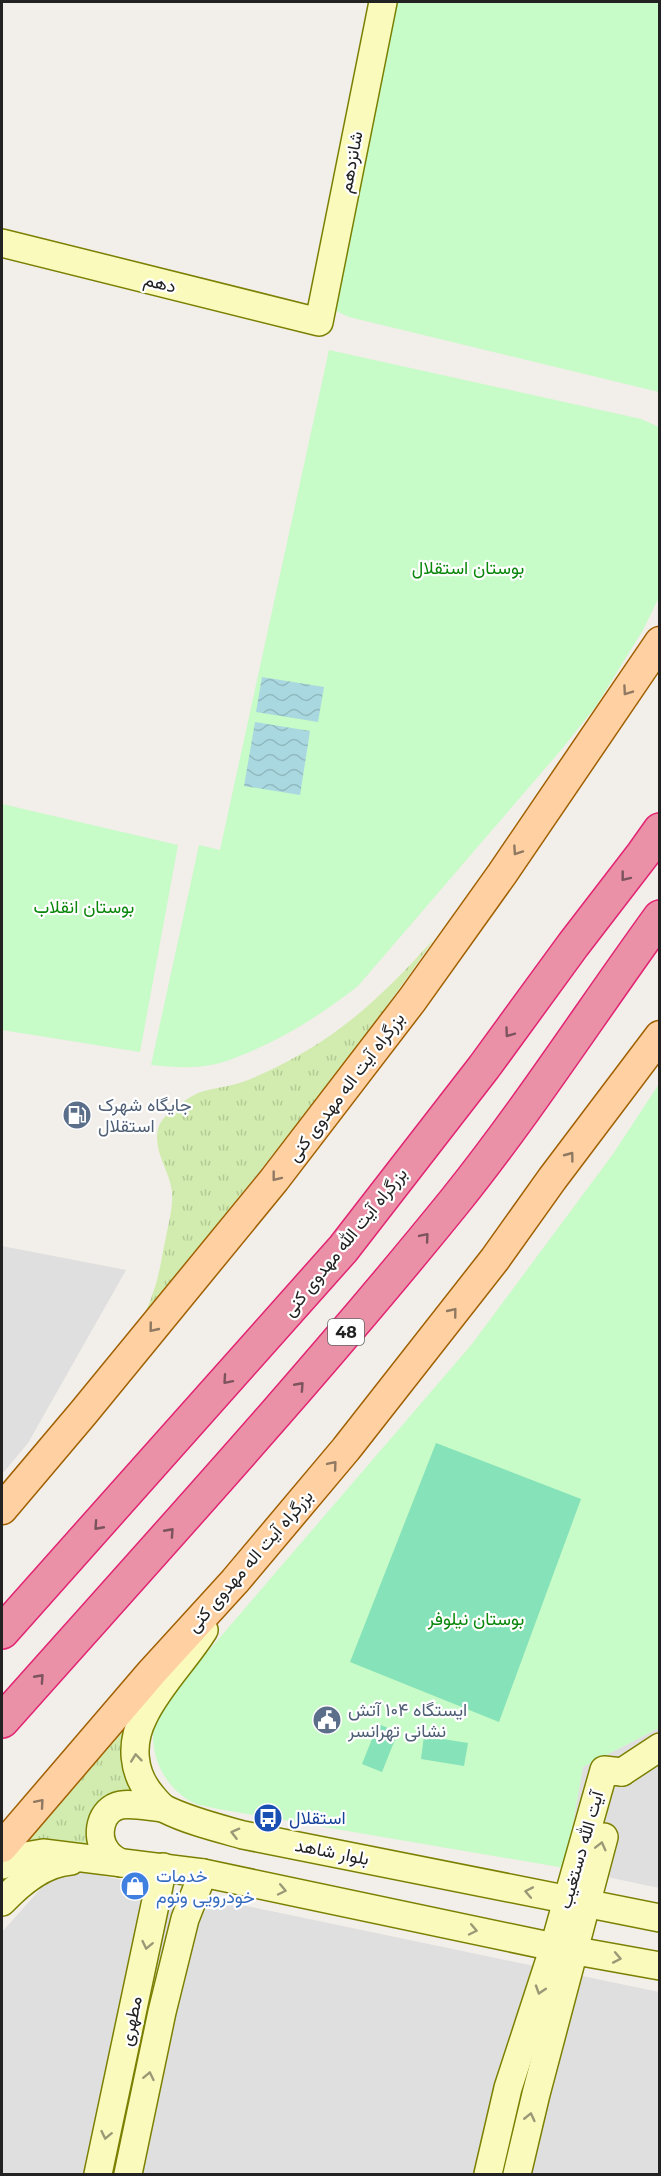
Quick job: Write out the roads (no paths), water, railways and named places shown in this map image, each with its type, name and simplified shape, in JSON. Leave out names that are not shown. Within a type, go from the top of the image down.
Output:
[{"type":"highway","name":"بزرگراه آیت الله مهدوی کنی","points":[[2,1632],[343,1249],[484,1067],[660,830]]},
{"type":"highway","name":"48","points":[[2,1721],[322,1361],[456,1200],[531,1102],[660,917]]},
{"type":"main road","name":"بزرگراه آیت اله مهدوی کنی","points":[[2,1509],[274,1180],[412,1000],[502,874],[660,642]]},
{"type":"main road","name":"بزرگراه آیت اله مهدوی کنی","points":[[2,1847],[152,1672],[236,1581],[346,1449],[495,1259],[660,1036]]},
{"type":"street","name":"شانزدهم","points":[[319,322],[383,2]]},
{"type":"street","name":"دهم","points":[[2,243],[319,322]]},
{"type":"street","name":"بلوار شاهد","points":[[236,1581],[197,1642],[149,1707],[136,1735],[134,1755],[137,1772],[146,1790],[163,1808],[219,1829],[243,1835],[660,1918]]},
{"type":"street","name":"آیت الله دستغیب","points":[[518,2175],[564,1948],[577,1901],[622,1772],[660,1747]]},
{"type":"street","points":[[121,1863],[111,1858],[105,1850],[100,1829],[103,1819],[119,1806],[163,1808]]},
{"type":"street","points":[[2,1865],[14,1858],[43,1853],[203,1873],[660,1966]]},
{"type":"street","points":[[2,1902],[17,1885],[40,1870],[63,1861],[86,1859]]},
{"type":"street","name":"مطهری","points":[[98,2175],[163,1867]]},
{"type":"street","name":"مطهری","points":[[128,2175],[162,2012],[185,1919],[203,1873]]},
{"type":"street","points":[[153,1914],[185,1919]]},
{"type":"street","name":"آیت الله دستغیب","points":[[488,2175],[508,2088],[564,1948]]},
{"type":"water","points":[[262,677],[324,687],[318,722],[256,712]]},
{"type":"water","points":[[255,722],[310,731],[300,795],[244,786]]},
{"type":"place","name":"جایگاه شهرک استقلال","points":[[77,1115]]},
{"type":"place","name":"ایستگاه ۱۰۴ آتش ‌نشانی تهرانسر","points":[[327,1720]]},
{"type":"place","name":"استقلال","points":[[268,1818]]},
{"type":"place","name":"خدمات خودرویی ونوم","points":[[135,1886]]},
{"type":"park label","name":"بوستان استقلال","points":[[468,568]]},
{"type":"park label","name":"بوستان انقلاب","points":[[84,907]]},
{"type":"park label","name":"بوستان نیلوفر","points":[[476,1619]]}]
